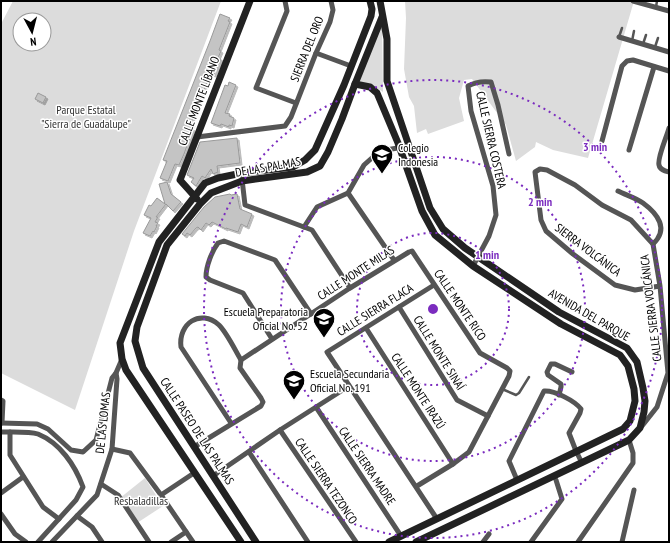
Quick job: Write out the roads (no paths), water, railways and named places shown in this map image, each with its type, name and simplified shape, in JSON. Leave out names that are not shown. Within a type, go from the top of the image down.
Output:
[{"type":"street","name":"CALLE MONTE LÍBANO","points":[[200,204],[195,196],[180,180],[250,1]]},
{"type":"street","points":[[285,1],[287,11],[256,88],[296,103]]},
{"type":"street","name":"SIERRA DEL ORO","points":[[197,137],[285,126],[291,117],[330,22],[333,10],[332,1]]},
{"type":"street","points":[[316,53],[351,66],[372,13],[370,1]]},
{"type":"street","name":"AVENIDA DEL PARQUE","points":[[380,1],[387,39],[387,82],[430,208],[442,229],[478,257],[566,316],[627,348],[637,362],[643,388],[645,401],[640,428]]},
{"type":"street","points":[[633,1],[645,3],[656,8],[669,11]]},
{"type":"street","name":"DE LAS PALMAS","points":[[138,327],[167,245],[200,204],[211,193],[242,181],[307,172],[320,166],[328,152],[342,119],[382,20],[383,13]]},
{"type":"street","points":[[619,38],[669,52]]},
{"type":"street","points":[[602,141],[622,66],[627,61],[633,60],[669,71]]},
{"type":"street","name":"DE LAS PALMAS","points":[[122,359],[120,343],[159,242],[205,183],[218,178],[242,173],[293,167],[305,160],[315,150],[351,66]]},
{"type":"street","points":[[629,150],[654,67]]},
{"type":"street","name":"CALLE SIERRA COSTERA","points":[[473,266],[489,236],[496,215],[493,186],[471,111],[468,86],[486,81],[490,82],[498,105],[509,154]]},
{"type":"street","name":"AVENIDA DEL PARQUE","points":[[355,84],[370,87],[377,93],[400,148],[422,211],[435,235],[473,266],[561,324],[620,355],[628,366],[636,401],[630,421],[623,429],[389,542]]},
{"type":"street","points":[[331,115],[342,119]]},
{"type":"street","points":[[669,128],[667,139],[659,160],[659,166],[662,170],[669,172]]},
{"type":"street","points":[[304,227],[317,207],[348,193],[364,165],[373,157],[386,150],[409,146]]},
{"type":"street","name":"CALLE SIERRA VOLCÁNICA","points":[[540,169],[547,170],[575,186],[602,205],[631,220],[654,244],[660,286],[668,374],[657,408],[640,428]]},
{"type":"street","name":"SIERRA VOLCÁNICA","points":[[540,169],[535,172],[534,177],[541,220],[546,231],[573,254],[615,285],[635,290],[660,286]]},
{"type":"street","points":[[242,173],[245,205],[312,230],[350,288]]},
{"type":"street","points":[[618,191],[643,203],[657,217],[662,231],[659,239],[654,244]]},
{"type":"street","points":[[348,193],[394,260]]},
{"type":"street","points":[[272,339],[243,293],[206,277],[206,271],[218,242],[224,241],[275,260],[311,314]]},
{"type":"street","points":[[159,242],[167,245]]},
{"type":"street","name":"CALLE MONTE MILAS","points":[[240,360],[394,260],[412,251]]},
{"type":"street","name":"CALLE MONTE RICO","points":[[412,251],[480,352],[510,371],[509,376],[469,452],[453,464],[417,486]]},
{"type":"street","name":"CALLE SIERRA FLACA","points":[[349,386],[327,352],[434,285]]},
{"type":"street","name":"CALLE MONTE SINAÍ","points":[[399,307],[457,400],[488,416]]},
{"type":"street","points":[[561,324],[566,316]]},
{"type":"street","points":[[194,447],[261,406],[263,402],[240,368],[240,360],[219,326],[211,320],[202,318],[192,320],[187,324],[180,340],[181,347],[231,423]]},
{"type":"street","name":"CALLE PASEO DE LAS PALMAS","points":[[138,327],[135,341],[143,368],[256,542]]},
{"type":"street","name":"CALLE MONTE IRAZÚ","points":[[366,328],[453,464]]},
{"type":"street","name":"DE LAS LOMAS","points":[[52,542],[97,495],[112,449],[117,378],[116,373],[122,359]]},
{"type":"street","name":"CALLE PASEO DE LAS PALMAS","points":[[122,359],[126,370],[241,542]]},
{"type":"street","points":[[559,394],[562,387],[561,384],[547,372],[551,364],[555,364],[572,372]]},
{"type":"street","points":[[1,400],[3,400],[1,423],[37,424],[48,429],[71,450],[83,452],[96,440],[112,378],[116,373]]},
{"type":"street","points":[[213,476],[280,430],[349,386],[437,518]]},
{"type":"street","points":[[517,480],[508,461],[544,391],[559,394],[578,405],[581,409],[569,433],[582,463]]},
{"type":"street","name":"CALLE SIERRA MADRE","points":[[316,407],[402,536]]},
{"type":"street","points":[[416,542],[629,440],[640,428]]},
{"type":"street","name":"CALLE SIERRA TEZONCO","points":[[280,430],[356,542]]},
{"type":"street","points":[[1,432],[37,434],[52,442],[65,455],[73,466],[83,487],[76,500],[38,542]]},
{"type":"street","points":[[10,432],[10,455],[43,507],[59,519]]},
{"type":"street","points":[[578,542],[633,463],[633,453],[629,440]]},
{"type":"street","points":[[112,449],[130,453],[161,494],[193,542]]},
{"type":"street","points":[[249,452],[308,542]]},
{"type":"street","points":[[161,494],[194,473]]},
{"type":"street","points":[[1,493],[23,477]]},
{"type":"street","points":[[531,542],[562,499],[556,480]]},
{"type":"street","points":[[101,484],[118,495],[149,542]]},
{"type":"street","points":[[622,542],[634,490]]},
{"type":"street","points":[[1,514],[15,534],[26,542]]},
{"type":"street","points":[[77,516],[92,527],[102,542]]},
{"type":"street","points":[[171,542],[186,532]]},
{"type":"street","points":[[483,542],[489,534]]},
{"type":"lane","points":[[656,8],[657,1]]},
{"type":"lane","points":[[619,38],[622,28]]},
{"type":"lane","points":[[632,41],[634,31]]},
{"type":"lane","points":[[643,45],[646,34]]},
{"type":"lane","points":[[655,48],[658,38]]},
{"type":"lane","points":[[502,389],[516,395],[519,393],[529,377]]},
{"type":"place","name":"Colegio Indonesia","points":[[382,174]]},
{"type":"place","name":"Escuela Preparatoria Oficial No. 52","points":[[324,338]]},
{"type":"place","name":"Escuela Secundaria Oficial No. 191","points":[[294,400]]},
{"type":"park label","name":"Parque Estatal \"Sierra de Guadalupe\"","points":[[86,117]]},
{"type":"park label","name":"Resbaladillas","points":[[141,501]]}]
